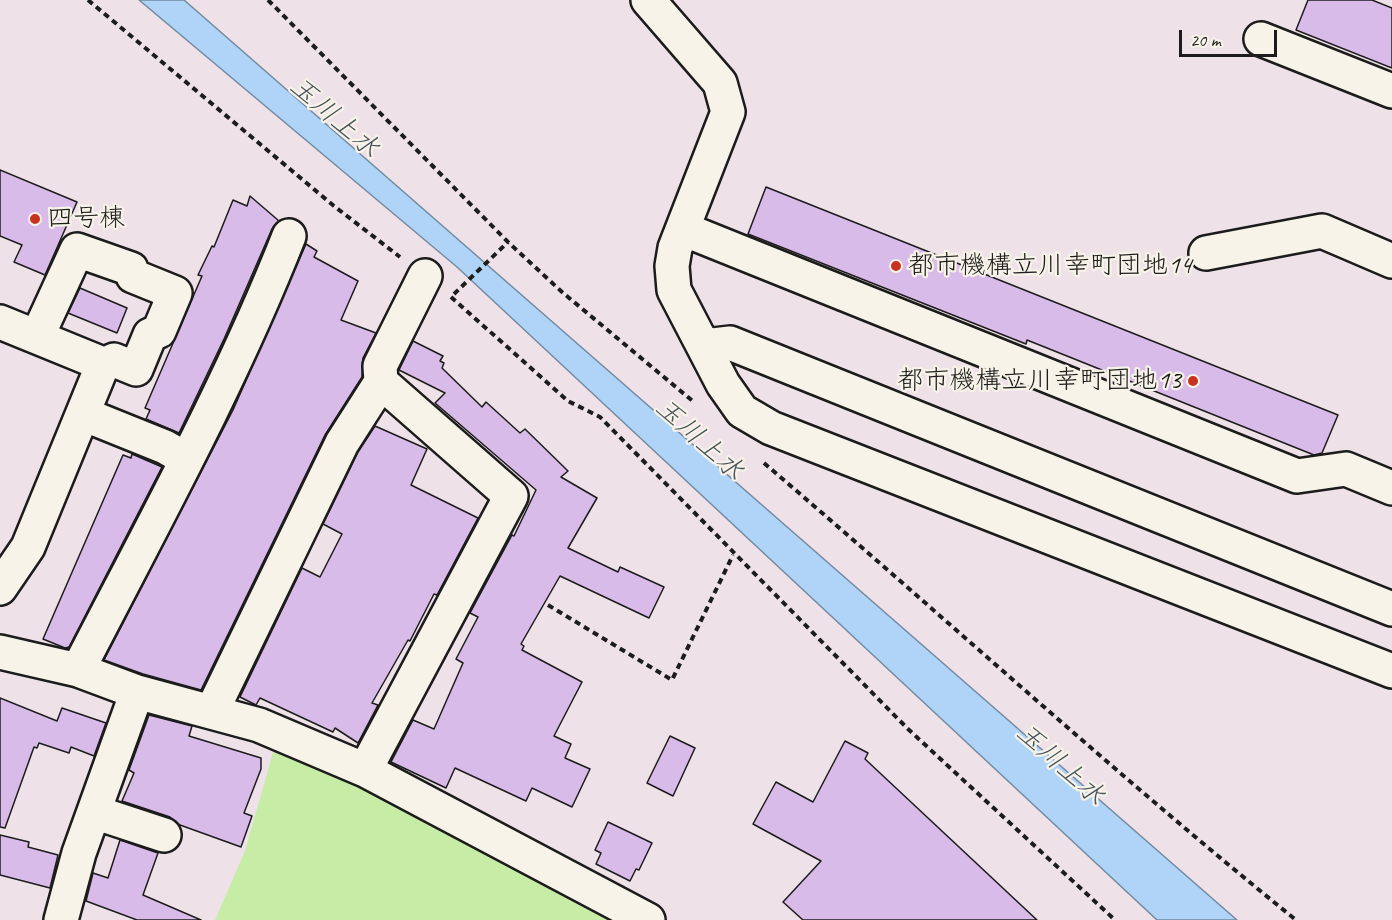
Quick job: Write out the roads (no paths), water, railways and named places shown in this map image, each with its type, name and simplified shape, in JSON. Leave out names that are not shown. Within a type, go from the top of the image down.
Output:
[{"type":"street","points":[[648,0],[720,83],[728,112],[675,248],[672,266],[674,290],[723,384],[742,411],[771,428],[1392,671]]},
{"type":"street","points":[[1261,39],[1392,91]]},
{"type":"street","points":[[683,229],[1297,476],[1346,470],[1392,488]]},
{"type":"street","points":[[1206,253],[1322,231],[1392,261]]},
{"type":"street","points":[[78,670],[186,459],[271,282],[289,236]]},
{"type":"street","points":[[4,575],[28,547],[103,366],[114,360],[136,369],[150,335],[159,331],[175,293],[133,276],[131,269],[77,250],[37,337]]},
{"type":"street","points":[[212,711],[342,443],[381,382],[380,366],[425,276]]},
{"type":"street","points":[[0,321],[103,366]]},
{"type":"street","points":[[704,346],[730,343],[1392,609]]},
{"type":"street","points":[[364,770],[511,495],[381,382]]},
{"type":"street","points":[[83,414],[165,447],[186,459]]},
{"type":"street","points":[[0,653],[78,670],[137,692],[259,725],[364,770],[648,920]]},
{"type":"street","points":[[69,918],[94,812],[137,692]]},
{"type":"street","points":[[94,812],[164,835]]},
{"type":"water","points":[[139,0],[184,0],[1237,920],[1157,920],[457,267]]},
{"type":"place","name":"四号棟","points":[[35,219]]},
{"type":"place","name":"都市機構立川幸町団地14","points":[[896,266]]},
{"type":"place","name":"都市機構立川幸町団地13","points":[[1193,381]]},
{"type":"water label","name":"玉川上水","points":[[334,118]]},
{"type":"water label","name":"玉川上水","points":[[699,440]]},
{"type":"water label","name":"玉川上水","points":[[1060,765]]}]
